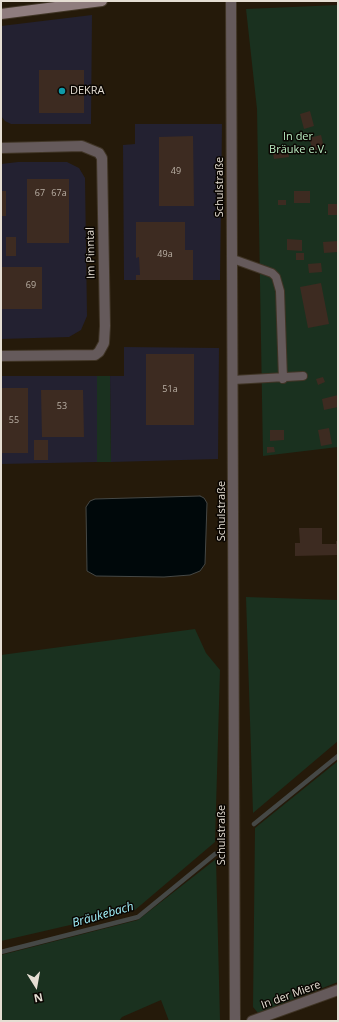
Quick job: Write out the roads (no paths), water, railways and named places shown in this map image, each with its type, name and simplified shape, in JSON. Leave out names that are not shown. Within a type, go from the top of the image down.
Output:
[{"type":"main road","points":[[1,14],[102,1]]},
{"type":"street","name":"Schulstraße","points":[[231,1],[235,1021]]},
{"type":"street","name":"Im Pinntal","points":[[1,148],[82,146],[95,151],[102,158],[105,326],[104,343],[99,352],[95,355],[1,356]]},
{"type":"street","name":"In der Miere","points":[[252,1021],[338,990]]},
{"type":"lane","points":[[233,259],[272,273],[279,284],[283,379]]},
{"type":"lane","points":[[233,380],[283,379],[303,376]]},
{"type":"waterway","name":"Bräukebach","points":[[254,824],[338,756]]},
{"type":"waterway","name":"Bräukebach","points":[[1,952],[138,917],[215,854]]},
{"type":"place","name":"DEKRA","points":[[62,91]]},
{"type":"park label","name":"In der Bräuke e.V.","points":[[298,143]]}]
